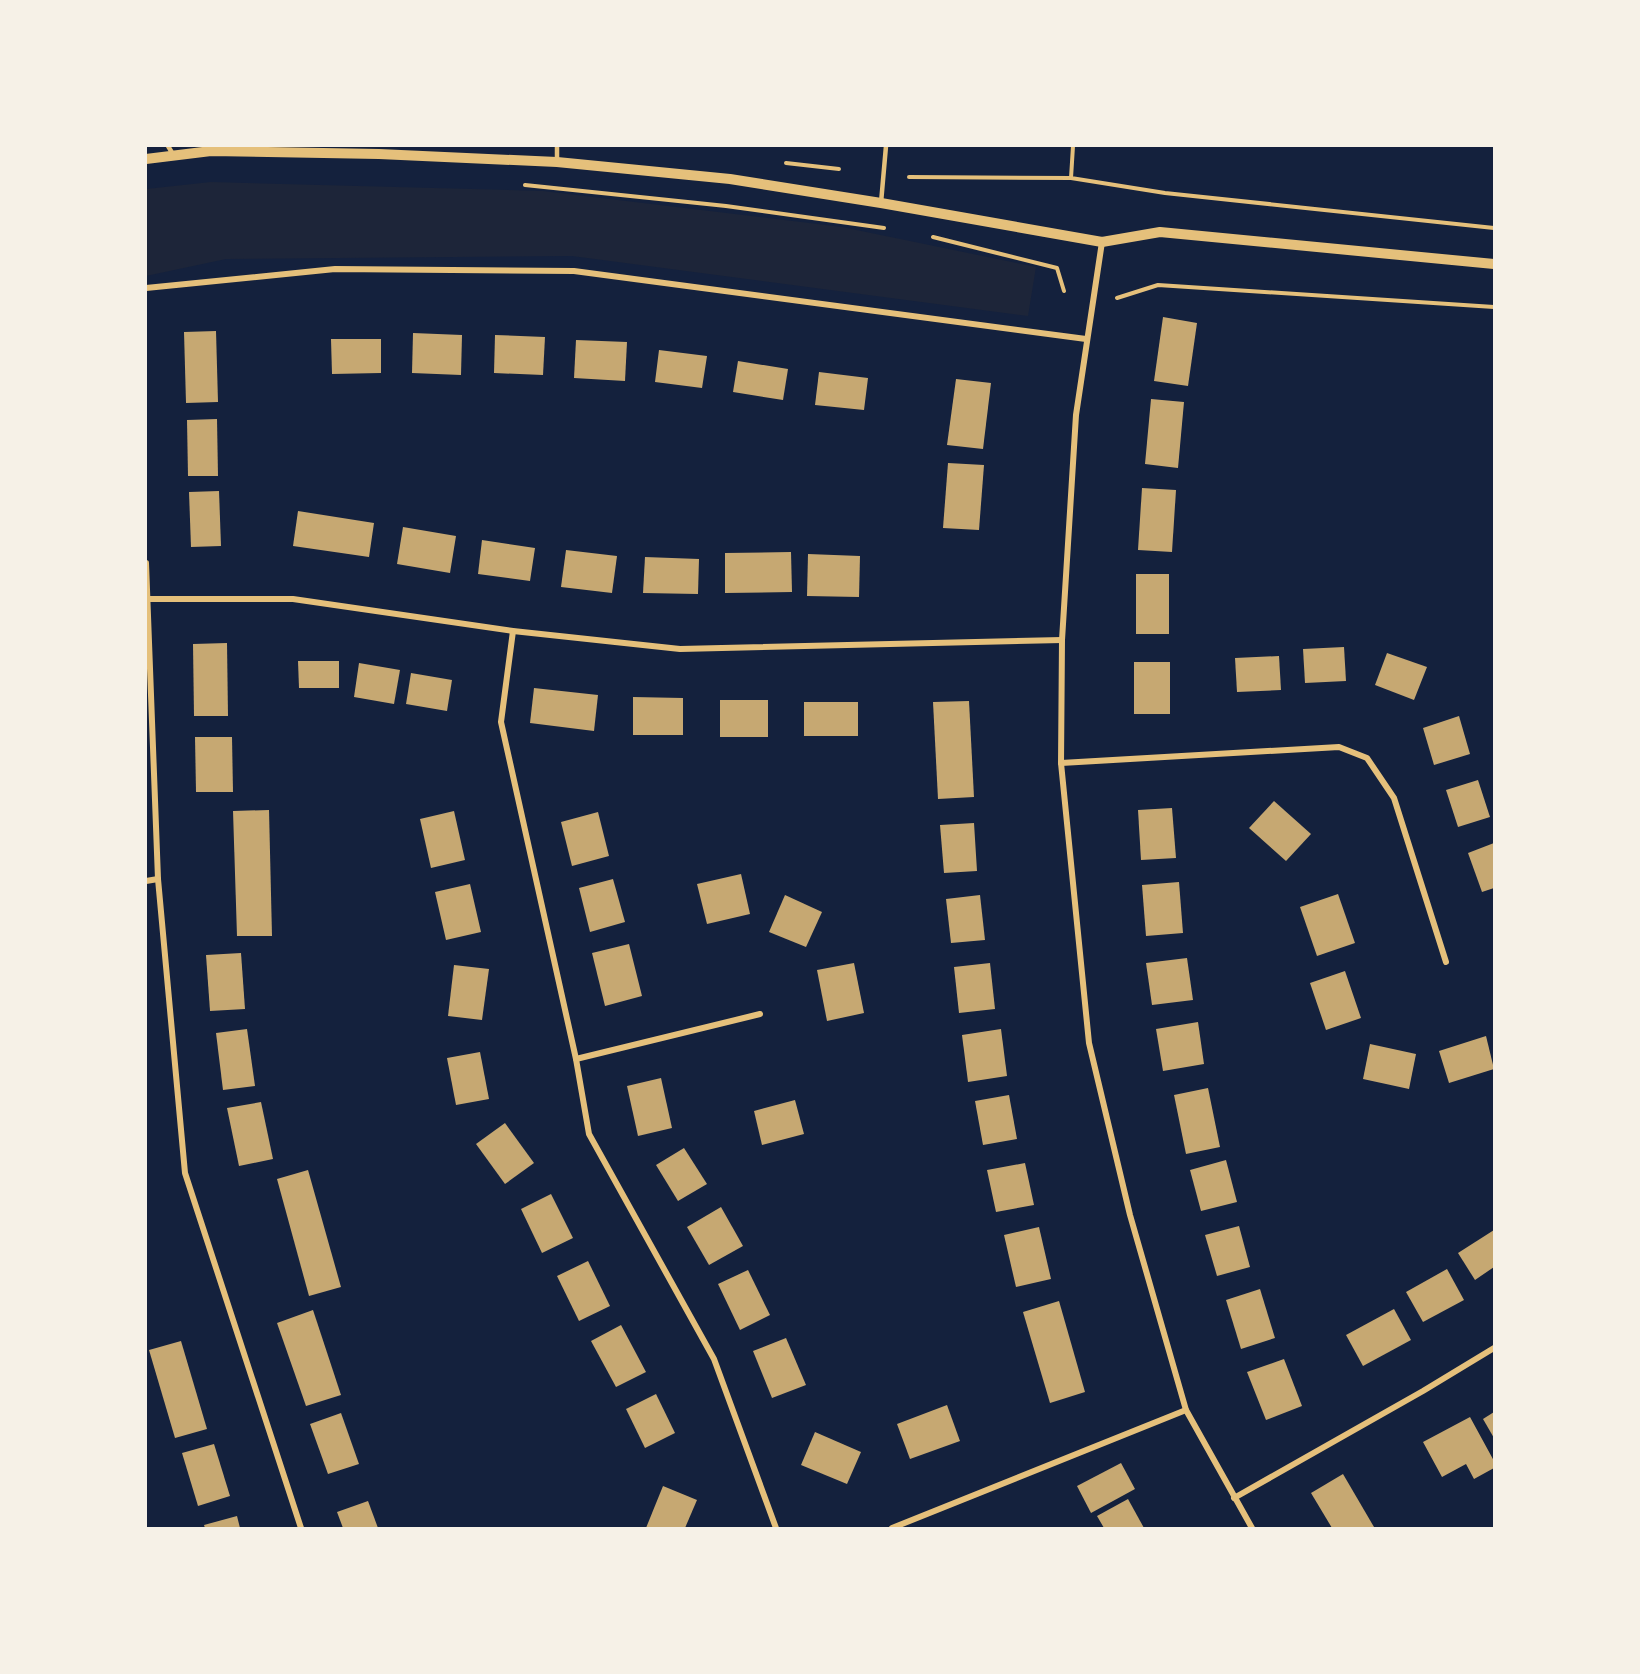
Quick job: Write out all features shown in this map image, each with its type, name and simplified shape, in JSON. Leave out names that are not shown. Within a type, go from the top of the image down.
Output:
[{"type":"street","points":[[146,159],[171,151],[211,151],[379,154],[557,162],[730,179],[1102,242],[1160,232],[1494,264]]},
{"type":"street","points":[[1102,242],[1076,415],[1062,640],[1061,763],[1089,1043],[1130,1215],[1186,1410],[1252,1528]]},
{"type":"street","points":[[146,288],[335,269],[574,271],[1086,339]]},
{"type":"street","points":[[146,563],[158,879],[185,1173],[301,1528]]},
{"type":"street","points":[[147,599],[293,599],[513,631],[680,649],[1062,640]]},
{"type":"street","points":[[513,631],[501,722],[576,1059],[589,1134],[714,1359],[776,1528]]},
{"type":"street","points":[[1061,763],[1339,747],[1368,758],[1394,798],[1446,962]]},
{"type":"street","points":[[146,880],[158,879]]},
{"type":"street","points":[[576,1059],[760,1014]]},
{"type":"street","points":[[1234,1498],[1494,1348]]},
{"type":"street","points":[[892,1528],[900,1527],[1186,1410]]},
{"type":"lane","points":[[557,146],[557,162]]},
{"type":"lane","points":[[881,203],[886,146]]},
{"type":"path","points":[[1071,178],[1073,146]]},
{"type":"path","points":[[909,177],[1071,178],[1165,193],[1494,228]]},
{"type":"path","points":[[514,184],[726,206],[885,229]]},
{"type":"path","points":[[931,236],[1057,268],[1064,291]]},
{"type":"path","points":[[1118,298],[1158,285],[1494,306]]},
{"type":"shaded area","points":[[211,182],[543,191],[842,227],[1036,267],[1028,316],[572,256],[226,259],[146,276],[146,189]]},
{"type":"building","points":[[1163,317],[1197,323],[1188,386],[1154,381]]},
{"type":"building","points":[[216,331],[218,402],[186,403],[184,332]]},
{"type":"building","points":[[413,333],[462,335],[461,375],[412,373]]},
{"type":"building","points":[[495,335],[545,337],[543,375],[494,373]]},
{"type":"building","points":[[331,339],[381,339],[381,373],[332,374]]},
{"type":"building","points":[[576,340],[627,342],[625,381],[574,378]]},
{"type":"building","points":[[659,350],[707,356],[702,388],[655,382]]},
{"type":"building","points":[[738,361],[788,369],[783,400],[733,392]]},
{"type":"building","points":[[819,372],[868,378],[864,410],[815,405]]},
{"type":"building","points":[[956,379],[991,383],[983,449],[947,445]]},
{"type":"building","points":[[1151,399],[1184,402],[1178,468],[1145,464]]},
{"type":"building","points":[[217,419],[218,476],[188,476],[187,420]]},
{"type":"building","points":[[948,463],[984,465],[979,530],[943,528]]},
{"type":"building","points":[[1142,488],[1176,490],[1172,552],[1138,550]]},
{"type":"building","points":[[219,491],[221,546],[191,547],[189,492]]},
{"type":"building","points":[[298,511],[374,523],[369,557],[293,546]]},
{"type":"building","points":[[403,527],[456,536],[450,573],[397,564]]},
{"type":"building","points":[[482,540],[535,548],[530,581],[478,574]]},
{"type":"building","points":[[566,550],[617,556],[612,593],[561,587]]},
{"type":"building","points":[[791,552],[792,592],[725,593],[725,553]]},
{"type":"building","points":[[808,554],[860,556],[859,597],[807,596]]},
{"type":"building","points":[[645,557],[699,559],[698,594],[643,593]]},
{"type":"building","points":[[1136,574],[1169,574],[1169,634],[1136,634]]},
{"type":"building","points":[[227,643],[228,716],[194,716],[193,644]]},
{"type":"building","points":[[1344,647],[1346,681],[1305,683],[1303,649]]},
{"type":"building","points":[[1387,653],[1427,667],[1414,700],[1375,685]]},
{"type":"building","points":[[1279,656],[1281,690],[1237,692],[1235,658]]},
{"type":"building","points":[[298,661],[339,661],[339,688],[299,688]]},
{"type":"building","points":[[1134,662],[1170,662],[1170,714],[1134,714]]},
{"type":"building","points":[[359,663],[400,670],[394,704],[354,697]]},
{"type":"building","points":[[411,673],[452,680],[447,711],[406,704]]},
{"type":"building","points":[[534,688],[598,695],[594,731],[530,723]]},
{"type":"building","points":[[633,697],[683,698],[683,735],[633,735]]},
{"type":"building","points":[[720,700],[768,700],[768,737],[720,737]]},
{"type":"building","points":[[969,701],[974,797],[938,799],[933,702]]},
{"type":"building","points":[[804,702],[858,702],[858,736],[804,736]]},
{"type":"building","points":[[1459,716],[1470,754],[1434,765],[1423,728]]},
{"type":"building","points":[[195,737],[232,737],[233,792],[196,792]]},
{"type":"building","points":[[1478,780],[1490,817],[1458,827],[1446,790]]},
{"type":"building","points":[[1274,801],[1311,834],[1286,861],[1249,828]]},
{"type":"building","points":[[1172,808],[1176,858],[1141,860],[1138,810]]},
{"type":"building","points":[[269,810],[272,936],[237,936],[233,811]]},
{"type":"building","points":[[454,811],[465,860],[431,868],[420,819]]},
{"type":"building","points":[[598,812],[609,856],[572,866],[561,822]]},
{"type":"building","points":[[974,823],[977,871],[944,873],[940,825]]},
{"type":"building","points":[[1494,843],[1494,888],[1482,892],[1468,853]]},
{"type":"building","points":[[741,874],[750,914],[707,924],[697,884]]},
{"type":"building","points":[[613,879],[625,922],[590,932],[579,888]]},
{"type":"building","points":[[1179,882],[1183,933],[1146,936],[1142,885]]},
{"type":"building","points":[[470,884],[481,932],[446,940],[435,892]]},
{"type":"building","points":[[1338,894],[1355,943],[1317,956],[1300,907]]},
{"type":"building","points":[[785,895],[822,912],[806,947],[769,932]]},
{"type":"building","points":[[980,895],[985,940],[951,943],[946,899]]},
{"type":"building","points":[[629,944],[642,996],[605,1006],[592,953]]},
{"type":"building","points":[[241,953],[245,1009],[210,1011],[206,955]]},
{"type":"building","points":[[1187,958],[1193,1000],[1152,1005],[1146,963]]},
{"type":"building","points":[[854,963],[864,1013],[827,1021],[817,970]]},
{"type":"building","points":[[990,963],[995,1009],[959,1013],[954,967]]},
{"type":"building","points":[[454,965],[489,969],[482,1020],[448,1016]]},
{"type":"building","points":[[1345,971],[1361,1018],[1326,1030],[1310,983]]},
{"type":"building","points":[[1198,1022],[1204,1064],[1163,1071],[1156,1029]]},
{"type":"building","points":[[247,1029],[255,1086],[223,1090],[216,1033]]},
{"type":"building","points":[[1001,1029],[1007,1076],[968,1082],[962,1035]]},
{"type":"building","points":[[1486,1036],[1494,1069],[1449,1083],[1439,1051]]},
{"type":"building","points":[[1370,1044],[1416,1054],[1409,1089],[1363,1079]]},
{"type":"building","points":[[480,1052],[489,1099],[456,1105],[447,1058]]},
{"type":"building","points":[[661,1078],[672,1128],[638,1136],[627,1086]]},
{"type":"building","points":[[1208,1088],[1220,1147],[1186,1154],[1174,1095]]},
{"type":"building","points":[[1009,1095],[1017,1139],[983,1145],[975,1101]]},
{"type":"building","points":[[795,1100],[804,1134],[762,1145],[754,1111]]},
{"type":"building","points":[[261,1102],[273,1159],[239,1166],[227,1108]]},
{"type":"building","points":[[505,1123],[534,1163],[505,1184],[476,1144]]},
{"type":"building","points":[[684,1148],[707,1184],[678,1201],[656,1165]]},
{"type":"building","points":[[1226,1160],[1237,1202],[1201,1211],[1190,1170]]},
{"type":"building","points":[[1025,1163],[1034,1205],[996,1212],[987,1170]]},
{"type":"building","points":[[308,1170],[341,1287],[309,1296],[277,1179]]},
{"type":"building","points":[[551,1194],[573,1238],[542,1253],[521,1209]]},
{"type":"building","points":[[721,1207],[743,1246],[709,1265],[687,1227]]},
{"type":"building","points":[[1239,1226],[1250,1267],[1217,1276],[1205,1235]]},
{"type":"building","points":[[1039,1227],[1051,1279],[1016,1287],[1004,1235]]},
{"type":"building","points":[[1494,1230],[1494,1267],[1475,1280],[1458,1253]]},
{"type":"building","points":[[588,1261],[610,1306],[579,1321],[557,1276]]},
{"type":"building","points":[[1447,1269],[1464,1300],[1423,1322],[1406,1292]]},
{"type":"building","points":[[748,1270],[770,1315],[740,1330],[718,1284]]},
{"type":"building","points":[[1260,1289],[1275,1338],[1241,1349],[1226,1300]]},
{"type":"building","points":[[1059,1301],[1085,1392],[1050,1403],[1023,1312]]},
{"type":"building","points":[[1394,1309],[1411,1340],[1363,1366],[1346,1335]]},
{"type":"building","points":[[313,1310],[341,1395],[306,1406],[277,1323]]},
{"type":"building","points":[[621,1325],[646,1372],[616,1387],[591,1341]]},
{"type":"building","points":[[786,1338],[806,1385],[772,1398],[753,1351]]},
{"type":"building","points":[[181,1341],[207,1429],[175,1438],[149,1350]]},
{"type":"building","points":[[1284,1359],[1302,1406],[1266,1420],[1247,1372]]},
{"type":"building","points":[[656,1394],[675,1433],[645,1448],[626,1409]]},
{"type":"building","points":[[947,1405],[960,1441],[910,1459],[897,1424]]},
{"type":"building","points":[[1494,1412],[1494,1438],[1483,1419]]},
{"type":"building","points":[[341,1413],[359,1464],[328,1474],[310,1424]]},
{"type":"building","points":[[1470,1417],[1494,1461],[1494,1468],[1474,1479],[1466,1464],[1442,1477],[1423,1442]]},
{"type":"building","points":[[815,1432],[861,1452],[847,1484],[801,1465]]},
{"type":"building","points":[[214,1444],[230,1496],[198,1506],[182,1453]]},
{"type":"building","points":[[1121,1463],[1135,1489],[1091,1513],[1077,1486]]},
{"type":"building","points":[[1343,1474],[1374,1527],[1332,1528],[1311,1493]]},
{"type":"building","points":[[663,1486],[697,1500],[685,1528],[646,1528]]},
{"type":"building","points":[[1128,1499],[1144,1528],[1104,1528],[1097,1516]]},
{"type":"building","points":[[368,1501],[378,1528],[343,1528],[337,1512]]},
{"type":"building","points":[[237,1516],[240,1528],[205,1528],[204,1525]]}]
